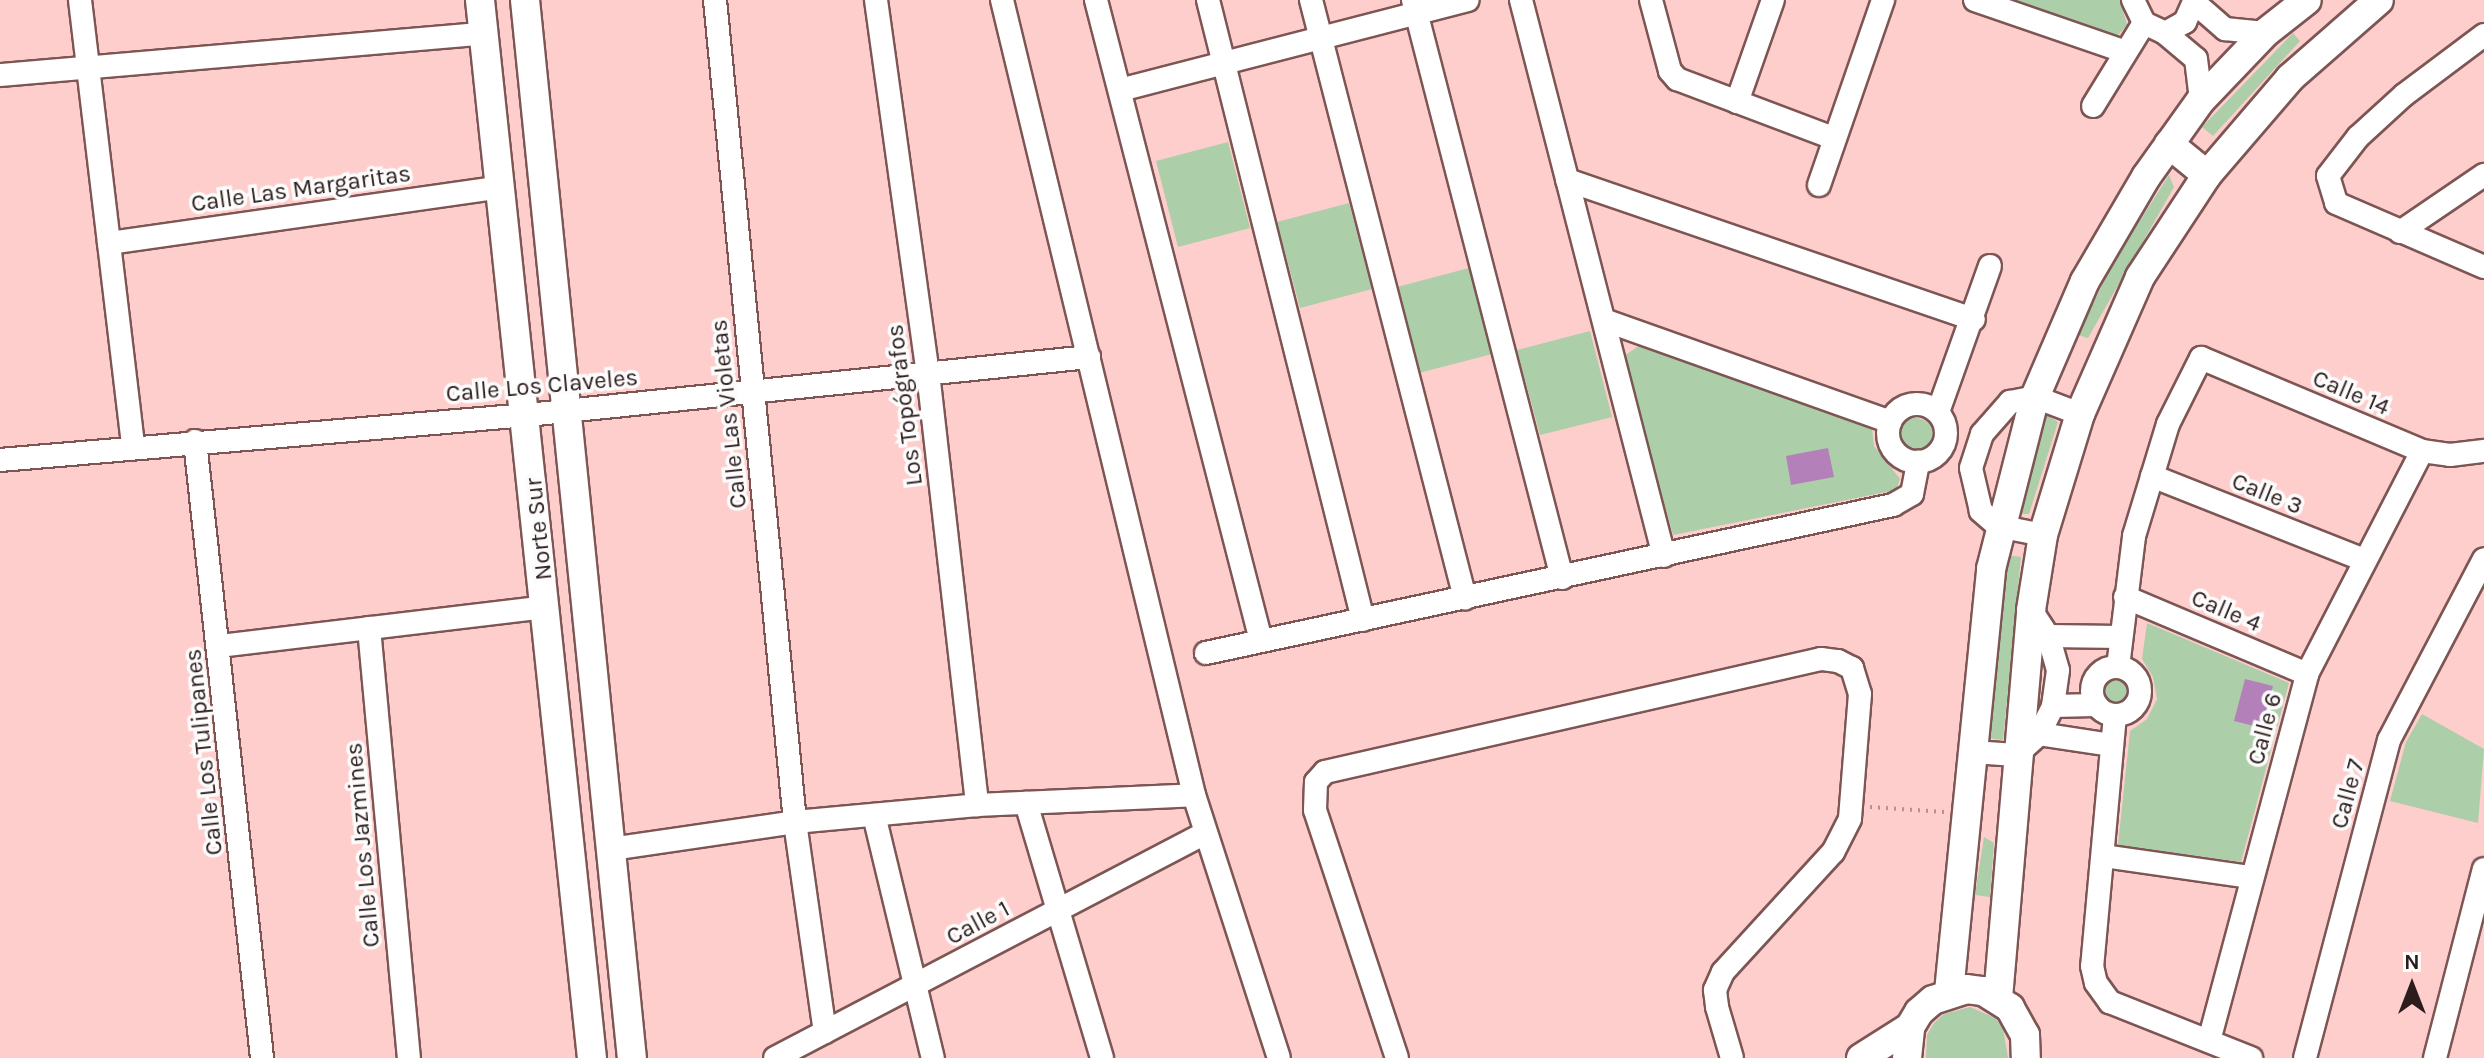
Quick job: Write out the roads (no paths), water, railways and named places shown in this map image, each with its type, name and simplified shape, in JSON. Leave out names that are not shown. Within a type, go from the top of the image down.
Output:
[{"type":"street","points":[[80,0],[133,447]]},
{"type":"street","name":"Norte Sur","points":[[480,0],[527,415],[592,1058]]},
{"type":"street","name":"Norte Sur","points":[[525,0],[632,1058]]},
{"type":"street","name":"Calle Las Violetas","points":[[715,0],[795,822],[825,1032]]},
{"type":"street","name":"Los Topógrafos","points":[[876,0],[928,373],[977,805]]},
{"type":"street","points":[[1002,0],[1194,795],[1279,1058]]},
{"type":"street","points":[[1096,0],[1261,641]]},
{"type":"street","points":[[1208,0],[1363,620]]},
{"type":"street","points":[[1311,0],[1465,598]]},
{"type":"street","points":[[1120,90],[1321,38],[1415,7],[1468,0]]},
{"type":"street","points":[[1521,0],[1664,556]]},
{"type":"street","points":[[1651,0],[1670,71],[1677,79],[1833,138]]},
{"type":"street","points":[[1737,102],[1773,0]]},
{"type":"street","points":[[1819,185],[1883,0]]},
{"type":"street","points":[[1975,0],[2123,51]]},
{"type":"street","points":[[2133,0],[2144,23],[2165,33],[2196,59],[2201,100]]},
{"type":"street","points":[[1949,992],[1998,526],[2035,397],[2085,281],[2169,144],[2201,100],[2265,33],[2307,0]]},
{"type":"street","points":[[2314,0],[2340,31]]},
{"type":"street","points":[[1998,998],[2016,755],[2031,610],[2043,535],[2080,414],[2140,277],[2207,175],[2290,78],[2379,0]]},
{"type":"street","points":[[2165,33],[2185,22],[2195,1],[2225,29],[2265,33]]},
{"type":"street","points":[[1415,7],[1562,578]]},
{"type":"street","points":[[2093,106],[2123,51],[2144,23]]},
{"type":"street","points":[[0,75],[483,34]]},
{"type":"street","points":[[2484,35],[2404,95],[2358,137],[2328,176],[2336,203],[2484,267]]},
{"type":"street","points":[[2169,144],[2207,175]]},
{"type":"street","points":[[2400,232],[2484,175]]},
{"type":"street","points":[[1567,180],[1974,319]]},
{"type":"street","name":"Calle Las Margaritas","points":[[109,243],[501,187]]},
{"type":"street","points":[[1206,653],[1893,505],[1912,494],[1926,460],[1945,443],[1942,419],[1990,266]]},
{"type":"street","points":[[1604,320],[1890,422]]},
{"type":"street","name":"Calle Los Claveles","points":[[0,460],[527,415],[1089,357]]},
{"type":"street","name":"Calle 14","points":[[2152,476],[2168,424],[2201,358],[2422,451],[2450,455],[2484,451]]},
{"type":"street","points":[[2043,535],[1998,526],[1981,511],[1971,468],[1982,434],[2010,402],[2035,397],[2080,414]]},
{"type":"street","points":[[1890,422],[1911,404],[1982,434]]},
{"type":"street","points":[[1890,422],[1893,450],[1971,468]]},
{"type":"street","name":"Calle Los Tulipanes","points":[[195,441],[262,1058]]},
{"type":"street","name":"Calle 6","points":[[2209,1041],[2307,674],[2422,451]]},
{"type":"street","points":[[2152,476],[2134,536],[2121,637],[2109,669],[2091,687],[2105,710],[2112,745],[2092,966],[2096,983],[2110,1002],[2251,1058]]},
{"type":"street","name":"Calle 3","points":[[2152,476],[2364,560]]},
{"type":"street","name":"Calle 7","points":[[2305,1058],[2389,740],[2484,559]]},
{"type":"street","name":"Calle 4","points":[[2125,597],[2307,674]]},
{"type":"street","points":[[219,646],[547,607]]},
{"type":"street","points":[[1973,752],[2016,755],[2039,734],[2053,706],[2058,670],[2048,636],[2031,610]]},
{"type":"street","name":"Calle Los Jazmines","points":[[369,628],[409,1058]]},
{"type":"street","points":[[2048,636],[2121,637]]},
{"type":"street","points":[[1397,1058],[1315,810],[1316,782],[1325,772],[1821,659],[1852,668],[1858,679],[1851,805],[1844,837],[1723,972],[1715,990],[1732,1058]]},
{"type":"street","points":[[2053,706],[2105,710],[2135,706],[2140,692],[2131,672],[2058,670]]},
{"type":"street","points":[[2039,734],[2112,745]]},
{"type":"street","points":[[611,849],[795,822],[977,805],[1194,795]]},
{"type":"street","points":[[1026,803],[1102,1058]]},
{"type":"street","points":[[874,815],[918,983],[933,1058]]},
{"type":"street","points":[[1968,818],[2011,825]]},
{"type":"street","name":"Calle 1","points":[[775,1058],[1205,833]]},
{"type":"street","points":[[2103,856],[2251,877]]},
{"type":"street","points":[[2435,1058],[2484,869]]},
{"type":"street","points":[[1907,1058],[1910,1027],[1919,1012],[1949,992],[1983,991],[1998,998],[2020,1021],[2026,1058]]},
{"type":"street","points":[[1861,1058],[1910,1027]]}]
